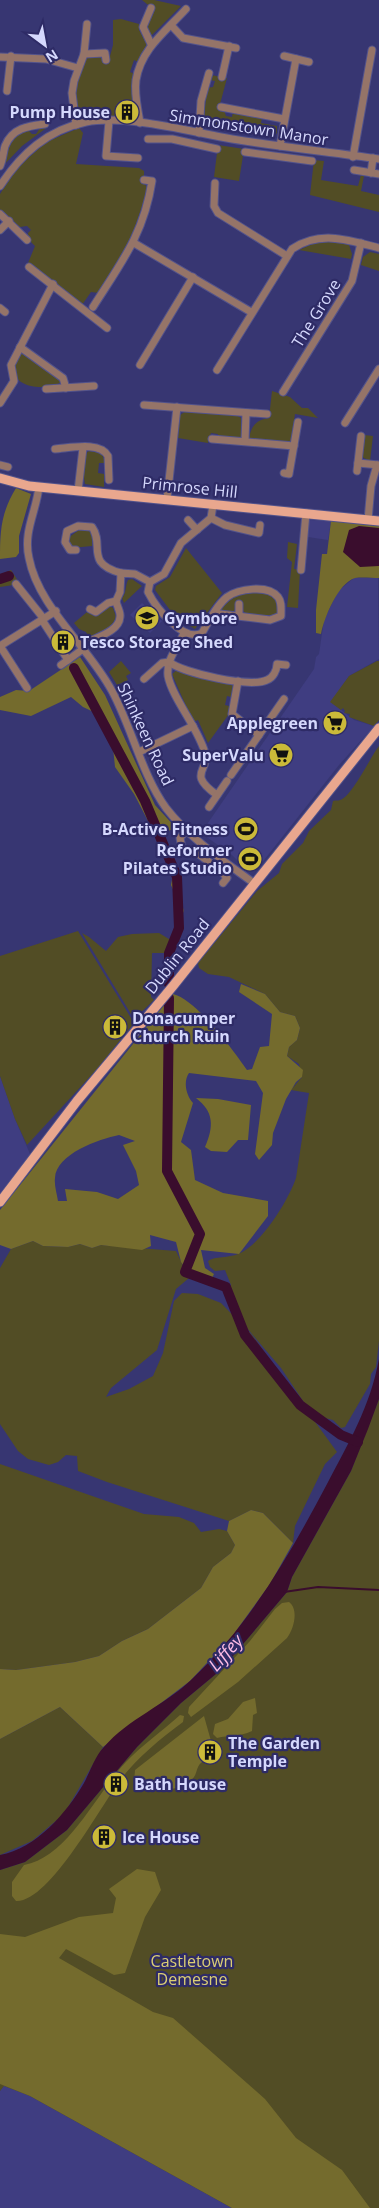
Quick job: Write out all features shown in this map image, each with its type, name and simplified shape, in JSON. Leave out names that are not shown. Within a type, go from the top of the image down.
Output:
[{"type":"main road","name":"Primrose Hill","points":[[0,478],[39,488],[306,513],[369,516],[379,521]]},
{"type":"main road","name":"Dublin Road","points":[[0,1202],[77,1101],[255,884],[379,728]]},
{"type":"street","points":[[151,8],[143,27],[151,44]]},
{"type":"street","points":[[140,123],[136,81],[141,62],[151,44],[186,9]]},
{"type":"street","points":[[76,125],[72,93],[78,68],[84,54],[87,24]]},
{"type":"street","points":[[171,25],[183,38],[232,47],[222,77]]},
{"type":"street","points":[[353,156],[372,50]]},
{"type":"street","points":[[84,54],[105,53],[106,60]]},
{"type":"street","points":[[7,90],[11,56]]},
{"type":"street","points":[[284,56],[309,62]]},
{"type":"street","points":[[0,57],[46,59],[78,68]]},
{"type":"street","points":[[280,146],[296,59]]},
{"type":"street","points":[[198,133],[201,101],[210,83],[208,74]]},
{"type":"street","points":[[221,107],[284,119]]},
{"type":"street","points":[[109,121],[106,156],[138,158]]},
{"type":"street","name":"Simmonstown Manor","points":[[0,186],[21,157],[32,147],[58,131],[86,122],[140,123],[265,144],[376,159]]},
{"type":"street","points":[[0,165],[5,147],[17,130],[26,126],[45,124]]},
{"type":"street","points":[[172,139],[174,129]]},
{"type":"street","points":[[148,139],[172,139],[217,149]]},
{"type":"street","points":[[264,154],[265,144]]},
{"type":"street","points":[[245,152],[312,161]]},
{"type":"street","points":[[371,173],[376,159]]},
{"type":"street","points":[[354,170],[379,174]]},
{"type":"street","points":[[92,307],[134,243],[151,188],[152,181],[144,180]]},
{"type":"street","points":[[216,183],[214,206],[218,213],[287,256]]},
{"type":"street","points":[[0,214],[25,237],[30,228]]},
{"type":"street","points":[[0,230],[9,221]]},
{"type":"street","points":[[217,370],[287,256],[299,245],[317,239],[330,238],[379,248]]},
{"type":"street","points":[[134,243],[251,312]]},
{"type":"street","name":"The Grove","points":[[283,392],[352,282],[361,244]]},
{"type":"street","points":[[29,267],[104,326],[95,331]]},
{"type":"street","points":[[140,365],[193,277]]},
{"type":"street","points":[[0,403],[14,381],[12,366],[20,347],[53,284]]},
{"type":"street","points":[[20,347],[63,378],[66,388]]},
{"type":"street","points":[[345,423],[379,369]]},
{"type":"street","points":[[46,389],[94,386]]},
{"type":"street","points":[[144,405],[266,414]]},
{"type":"street","points":[[167,499],[177,407]]},
{"type":"street","points":[[245,441],[246,413]]},
{"type":"street","points":[[284,473],[289,474],[298,422]]},
{"type":"street","points":[[357,471],[361,436]]},
{"type":"street","points":[[212,439],[294,446]]},
{"type":"street","points":[[78,491],[83,448]]},
{"type":"street","points":[[55,449],[102,449],[106,452],[110,467],[109,480]]},
{"type":"street","points":[[358,463],[378,465],[371,486],[369,516],[379,513]]},
{"type":"street","points":[[0,464],[8,467]]},
{"type":"street","name":"Shinkeen Road","points":[[39,488],[27,535],[28,556],[36,581],[112,690],[158,796],[186,830],[255,884]]},
{"type":"street","points":[[213,505],[211,518],[181,543],[164,574],[150,582],[148,587],[149,595],[168,618],[184,633],[197,636],[202,632],[222,602],[237,592],[249,589],[273,592],[281,602],[281,616],[276,619],[220,614]]},
{"type":"street","points":[[301,570],[306,513]]},
{"type":"street","points":[[211,518],[225,526],[259,533],[260,525]]},
{"type":"street","points":[[188,520],[197,530]]},
{"type":"street","points":[[71,552],[65,542],[67,531],[78,526],[92,527],[96,533],[95,548],[105,566],[121,573],[135,574],[150,582]]},
{"type":"street","points":[[62,665],[82,648],[113,629],[121,615],[116,601],[120,592],[121,573]]},
{"type":"street","points":[[16,584],[43,620],[68,660]]},
{"type":"street","points":[[90,609],[96,612],[108,603],[116,601]]},
{"type":"street","points":[[239,604],[239,615]]},
{"type":"street","points":[[27,688],[0,646],[56,611]]},
{"type":"street","points":[[184,633],[169,662],[168,676],[205,753],[201,777],[206,786],[217,795]]},
{"type":"street","points":[[144,679],[162,663],[169,662],[176,668],[197,674],[238,681],[265,681],[271,678],[277,664],[286,665]]},
{"type":"street","points":[[238,681],[232,714],[259,735]]},
{"type":"street","points":[[209,807],[284,699]]},
{"type":"street","points":[[139,752],[193,726]]},
{"type":"street","points":[[186,830],[180,838],[182,848],[196,852],[222,872],[226,878],[223,883]]},
{"type":"shaded area","points":[[16,488],[31,494],[19,536],[19,553],[16,557],[0,559],[2,522]]},
{"type":"shaded area","points":[[309,520],[331,521],[328,540],[308,537]]},
{"type":"shaded area","points":[[331,521],[379,526],[379,578],[355,578],[349,581],[333,602],[325,619],[321,634],[316,633],[316,610],[322,554],[327,554]]},
{"type":"shaded area","points":[[354,578],[378,578],[379,659],[349,676],[331,702],[354,720],[374,726],[339,765],[257,869],[248,871],[232,855],[201,833],[314,669],[316,657],[319,654],[324,620],[338,591]]},
{"type":"shaded area","name":"Gymbore","points":[[142,603],[162,621],[150,633],[130,615]]},
{"type":"shaded area","points":[[80,657],[105,695],[155,805],[176,828],[163,833],[174,860],[184,913],[171,885],[173,875],[159,842],[134,794],[115,767],[113,747],[100,715],[83,707],[71,697],[31,716],[0,710],[0,697],[16,690],[29,691]]},
{"type":"shaded area","points":[[241,984],[265,994],[280,1012],[295,1016],[300,1028],[297,1040],[289,1047],[287,1056],[303,1070],[302,1077],[296,1082],[286,1099],[273,1133],[272,1145],[259,1160],[255,1154],[263,1093],[256,1081],[189,1073],[187,1077],[186,1088],[193,1103],[181,1142],[191,1150],[195,1180],[223,1193],[268,1201],[268,1216],[239,1254],[201,1250],[205,1268],[214,1274],[212,1278],[192,1277],[181,1262],[176,1242],[150,1235],[151,1246],[142,1250],[101,1245],[92,1248],[80,1244],[68,1247],[43,1246],[33,1241],[11,1249],[0,1245],[0,1210],[173,994],[182,998],[203,1015],[247,1070],[252,1069],[260,1047],[269,1046],[272,1014],[239,992]],"holes":[[[119,1135],[135,1141],[123,1145],[136,1171],[139,1185],[118,1199],[97,1192],[65,1189],[67,1201],[58,1201],[55,1187],[57,1169],[70,1155],[90,1144]]]},
{"type":"shaded area","points":[[0,1076],[30,1154],[0,1193]]},
{"type":"shaded area","points":[[196,1098],[218,1099],[251,1105],[248,1140],[238,1140],[227,1152],[211,1151],[205,1147],[210,1132],[211,1120],[202,1103]]},
{"type":"shaded area","points":[[251,1510],[263,1513],[293,1543],[270,1584],[233,1635],[190,1681],[103,1747],[60,1707],[0,1739],[0,1669],[16,1670],[75,1662],[99,1656],[122,1641],[148,1629],[201,1588],[213,1567],[231,1553],[235,1545],[227,1531],[229,1521]]},
{"type":"shaded area","points":[[289,1602],[295,1614],[292,1630],[287,1638],[238,1682],[191,1717],[188,1713],[189,1707],[250,1641],[275,1609],[282,1603]]},
{"type":"shaded area","points":[[255,1698],[257,1713],[253,1715],[252,1731],[217,1738],[213,1734],[215,1724],[228,1719],[243,1702]]},
{"type":"shaded area","points":[[180,1715],[184,1716],[183,1722],[134,1763],[121,1779],[59,1870],[44,1886],[29,1897],[16,1901],[12,1896],[12,1882],[24,1865],[40,1860],[68,1837],[125,1763]]},
{"type":"shaded area","points":[[204,1716],[211,1741],[204,1746],[204,1761],[198,1766],[194,1777],[177,1788],[141,1790],[134,1783],[135,1770]]},
{"type":"shaded area","points":[[137,1869],[155,1872],[161,1890],[145,1917],[125,1973],[114,1975],[66,1949],[59,1958],[153,2012],[173,2018],[265,2099],[296,2138],[342,2170],[370,2208],[232,2208],[30,2096],[0,2084],[0,1934],[25,1937],[79,1917],[113,1913],[116,1898],[109,1889]]},
{"type":"shaded area","points":[[4,2085],[30,2096],[232,2208],[0,2208],[0,2091]]},
{"type":"green space","points":[[142,0],[154,0],[181,6],[149,38],[146,28],[153,9]]},
{"type":"green space","points":[[121,19],[139,24],[139,30],[147,44],[138,62],[134,60],[130,72],[135,74],[134,112],[131,118],[81,115],[78,110],[76,95],[79,70],[86,59],[92,57],[109,60],[113,45],[113,20]]},
{"type":"green space","points":[[211,75],[227,78],[219,108],[224,110],[226,116],[232,117],[233,111],[262,118],[261,123],[277,126],[277,133],[273,137],[203,127],[207,88],[213,87],[215,81],[210,80]]},
{"type":"green space","points":[[49,126],[22,146],[1,168],[16,136],[27,129],[32,134],[36,134],[40,128]]},
{"type":"green space","points":[[79,128],[83,133],[76,164],[139,168],[144,171],[144,183],[148,189],[128,247],[99,293],[91,292],[82,305],[28,263],[35,246],[29,240],[28,233],[31,230],[27,226],[20,227],[0,211],[0,194],[16,169],[46,142]]},
{"type":"green space","points":[[218,145],[244,149],[239,181],[214,177]]},
{"type":"green space","points":[[314,160],[324,161],[321,180],[358,186],[361,175],[364,176],[361,191],[379,195],[379,212],[310,195]]},
{"type":"green space","points":[[321,240],[342,241],[349,245],[352,254],[351,259],[299,250]]},
{"type":"green space","points":[[370,252],[379,254],[379,271],[361,265],[363,257]]},
{"type":"green space","points":[[22,351],[61,382],[48,387],[40,387],[20,381],[15,376],[14,369]]},
{"type":"green space","points":[[272,391],[290,397],[302,408],[308,408],[318,418],[295,414],[291,443],[249,439],[255,424],[269,418]]},
{"type":"green space","points":[[186,411],[236,415],[241,418],[241,439],[218,437],[218,434],[211,433],[208,443],[178,438],[180,415]]},
{"type":"green space","points":[[364,435],[373,436],[370,461],[362,457]]},
{"type":"green space","points":[[89,451],[102,453],[105,463],[99,463],[98,473],[104,474],[104,487],[85,484],[83,471],[85,454]]},
{"type":"green space","points":[[79,530],[88,530],[92,534],[92,546],[71,548],[68,538]]},
{"type":"green space","points":[[288,542],[297,544],[294,569],[300,570],[298,608],[287,607],[292,562],[287,558]]},
{"type":"green space","points":[[186,548],[222,593],[195,629],[176,618],[155,590],[156,586],[170,577]]},
{"type":"green space","points":[[11,570],[20,584],[0,587],[0,575]]},
{"type":"green space","points":[[132,579],[142,586],[124,603],[122,598],[125,594],[127,582]]},
{"type":"green space","points":[[251,592],[273,596],[279,603],[277,615],[248,615],[242,610],[243,604],[237,603],[234,611],[219,610],[236,595]]},
{"type":"green space","points":[[109,606],[113,608],[116,617],[109,628],[97,634],[88,636],[86,632],[79,629],[74,623],[87,612],[95,616]]},
{"type":"green space","points":[[121,661],[131,673],[126,676],[128,680],[117,685],[109,672]]},
{"type":"green space","points":[[379,661],[379,720],[374,726],[349,717],[350,714],[344,713],[343,708],[341,710],[330,702],[349,676]]},
{"type":"green space","points":[[177,670],[229,683],[233,686],[231,697],[227,696],[225,705],[229,706],[229,714],[208,743],[198,720],[193,722],[172,674]]},
{"type":"green space","points":[[379,746],[379,1341],[376,1367],[371,1374],[370,1384],[345,1427],[341,1428],[333,1420],[321,1417],[307,1407],[281,1368],[240,1320],[230,1300],[231,1285],[225,1270],[215,1271],[210,1267],[208,1261],[214,1258],[238,1254],[256,1242],[280,1210],[296,1178],[309,1093],[291,1090],[302,1077],[299,1064],[287,1056],[289,1047],[297,1040],[300,1028],[295,1016],[280,1012],[265,994],[229,977],[208,974],[199,968],[198,963],[257,891],[279,873],[282,864],[303,843],[309,831],[331,810],[333,801],[345,798]]},
{"type":"green space","points":[[78,931],[134,1023],[97,1069],[27,1145],[15,1119],[0,1076],[0,956]]},
{"type":"green space","points":[[82,933],[106,951],[118,937],[132,934],[159,933],[174,942],[170,953],[152,953],[151,997],[154,1000],[134,1019]]},
{"type":"green space","points":[[33,1241],[43,1246],[68,1247],[80,1244],[92,1248],[101,1245],[176,1251],[189,1278],[176,1289],[157,1350],[111,1388],[106,1397],[129,1389],[153,1376],[163,1353],[174,1301],[182,1293],[198,1294],[221,1303],[252,1335],[337,1452],[325,1464],[295,1526],[293,1543],[263,1513],[251,1510],[229,1521],[78,1471],[77,1456],[66,1455],[58,1462],[49,1465],[28,1459],[18,1451],[0,1424],[0,1268],[11,1249]]},
{"type":"green space","name":"Castletown Demesne","points":[[379,1399],[379,2208],[232,2208],[30,2096],[4,2086],[0,2091],[0,1870],[25,1862],[67,1830],[137,1747],[181,1703],[222,1669],[287,1592],[292,1577],[351,1471]]},
{"type":"green space","points":[[0,1464],[144,1514],[179,1517],[194,1523],[201,1532],[219,1529],[227,1531],[235,1545],[231,1553],[213,1567],[201,1588],[148,1629],[122,1641],[99,1656],[75,1662],[16,1670],[0,1669]]},
{"type":"green space","points":[[60,1707],[103,1747],[64,1814],[32,1841],[0,1855],[0,1739]]},
{"type":"water","points":[[359,526],[379,528],[379,566],[360,567],[343,552],[349,530]]},
{"type":"water","name":"Liffey","points":[[379,1359],[379,1399],[368,1429],[351,1471],[292,1577],[287,1592],[222,1669],[181,1703],[137,1747],[67,1830],[25,1862],[0,1870],[0,1855],[26,1845],[38,1837],[69,1806],[104,1747],[124,1728],[170,1697],[191,1680],[212,1659],[250,1613],[283,1563],[351,1439],[370,1393]]},
{"type":"waterway","points":[[0,579],[9,576]]},
{"type":"waterway","points":[[74,668],[145,801],[177,877],[179,928],[169,953],[169,984]]},
{"type":"waterway","points":[[169,998],[167,1171],[200,1234],[185,1272],[226,1287],[245,1335],[300,1405],[341,1435],[358,1442]]},
{"type":"waterway","points":[[284,1592],[318,1587],[379,1590]]},
{"type":"place","name":"Pump House","points":[[127,112]]},
{"type":"place","name":"Gymbore","points":[[147,618]]},
{"type":"place","name":"Tesco Storage Shed","points":[[63,642]]},
{"type":"place","name":"Applegreen","points":[[335,723]]},
{"type":"place","name":"SuperValu","points":[[281,755]]},
{"type":"place","name":"B-Active Fitness","points":[[246,829]]},
{"type":"place","name":"Reformer Pilates Studio","points":[[250,859]]},
{"type":"place","name":"Donacumper Church Ruin","points":[[115,1027]]},
{"type":"place","name":"The Garden Temple","points":[[210,1752]]},
{"type":"place","name":"Bath House","points":[[116,1784]]},
{"type":"place","name":"Ice House","points":[[104,1837]]}]
